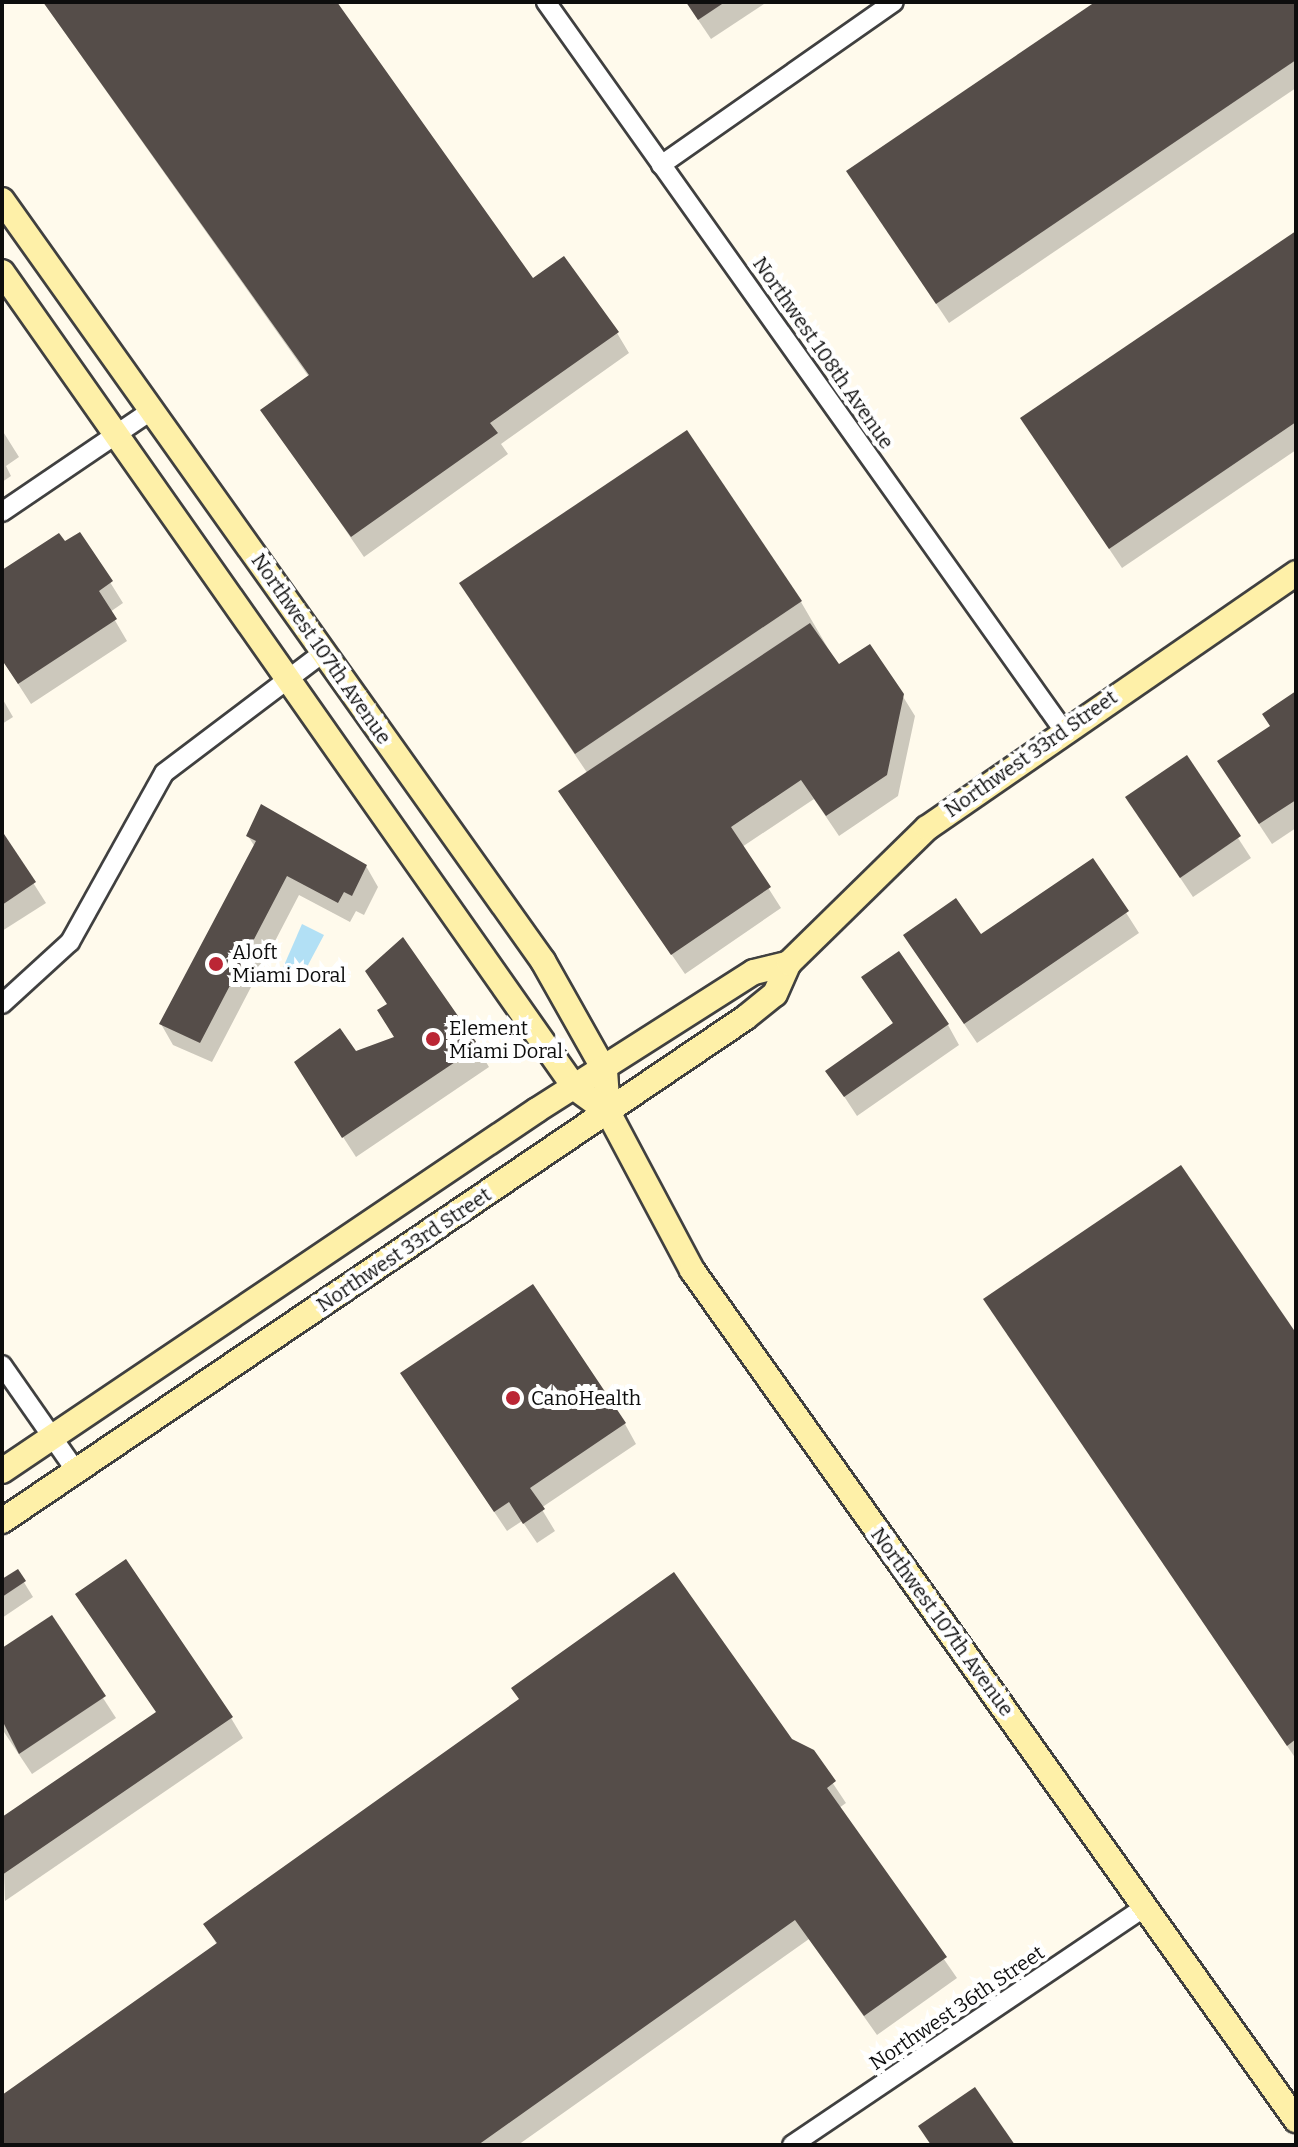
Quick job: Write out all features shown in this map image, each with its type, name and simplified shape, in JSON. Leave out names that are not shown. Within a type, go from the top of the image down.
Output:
[{"type":"main road","name":"Northwest 107th Avenue","points":[[2,200],[537,951],[605,1071],[608,1112],[704,1288],[1296,2120]]},
{"type":"main road","name":"Northwest 107th Avenue","points":[[2,272],[290,677],[575,1088],[608,1112]]},
{"type":"main road","name":"Northwest 33rd Street","points":[[2,1521],[608,1112],[768,1000],[789,963],[901,850],[1064,731],[1296,573]]},
{"type":"main road","name":"Northwest 33rd Street","points":[[2,1471],[754,972],[789,963]]},
{"type":"street","name":"Northwest 108th Avenue","points":[[546,2],[1064,731]]},
{"type":"street","points":[[661,165],[894,2]]},
{"type":"street","points":[[2,512],[152,410]]},
{"type":"street","points":[[2,1004],[70,942],[164,773],[324,652]]},
{"type":"street","points":[[2,1365],[76,1471]]},
{"type":"street","name":"Northwest 36th Street","points":[[792,2145],[1145,1907]]},
{"type":"water","points":[[302,924],[324,935],[300,980],[282,970]]},
{"type":"building","points":[[43,2],[337,2],[533,278],[564,256],[619,332],[490,423],[498,433],[351,537],[260,410],[309,375]]},
{"type":"building","points":[[686,2],[725,2],[698,20]]},
{"type":"building","points":[[1095,2],[1296,2],[1296,60],[936,304],[846,171]]},
{"type":"building","points":[[1296,231],[1296,422],[1109,549],[1020,418]]},
{"type":"building","points":[[687,430],[802,601],[575,754],[459,583]]},
{"type":"building","points":[[80,532],[113,581],[99,591],[117,619],[18,684],[2,660],[2,570],[59,533],[65,541]]},
{"type":"building","points":[[810,623],[839,664],[870,644],[904,694],[887,775],[826,816],[801,780],[731,827],[771,887],[671,955],[558,791]]},
{"type":"building","points":[[1296,691],[1296,800],[1259,824],[1217,761],[1270,726],[1262,714]]},
{"type":"building","points":[[1187,755],[1241,836],[1180,878],[1125,797]]},
{"type":"building","name":"Aloft Miami Doral","points":[[261,804],[367,865],[352,896],[344,892],[338,903],[287,876],[200,1043],[159,1024],[256,841],[246,836]]},
{"type":"building","points":[[2,831],[36,882],[2,905]]},
{"type":"building","points":[[1093,858],[1129,911],[964,1024],[903,935],[956,898],[981,934]]},
{"type":"building","name":"Element Miami Doral","points":[[403,937],[479,1046],[342,1138],[294,1062],[340,1028],[356,1051],[394,1037],[377,1010],[387,1004],[365,971]]},
{"type":"building","points":[[899,951],[949,1024],[844,1097],[825,1071],[893,1023],[861,977]]},
{"type":"building","points":[[1181,1165],[1296,1333],[1296,1739],[1287,1746],[983,1299]]},
{"type":"building","name":"CanoHealth","points":[[533,1284],[626,1423],[530,1488],[545,1509],[523,1524],[509,1502],[494,1512],[400,1373]]},
{"type":"building","points":[[126,1559],[233,1717],[2,1875],[2,1817],[156,1712],[75,1594]]},
{"type":"building","points":[[18,1569],[26,1581],[2,1597],[2,1579]]},
{"type":"building","points":[[674,1572],[792,1739],[814,1750],[836,1781],[827,1788],[947,1957],[864,2016],[795,1920],[478,2145],[2,2145],[2,2095],[217,1943],[203,1924],[519,1699],[511,1688]]},
{"type":"building","points":[[52,1615],[106,1696],[19,1754],[2,1720],[2,1648]]},
{"type":"building","points":[[975,2087],[1015,2145],[931,2145],[918,2126]]},
{"type":"place","name":"Aloft Miami Doral","points":[[216,964]]},
{"type":"place","name":"Element Miami Doral","points":[[433,1039]]},
{"type":"place","name":"CanoHealth","points":[[513,1398]]}]
